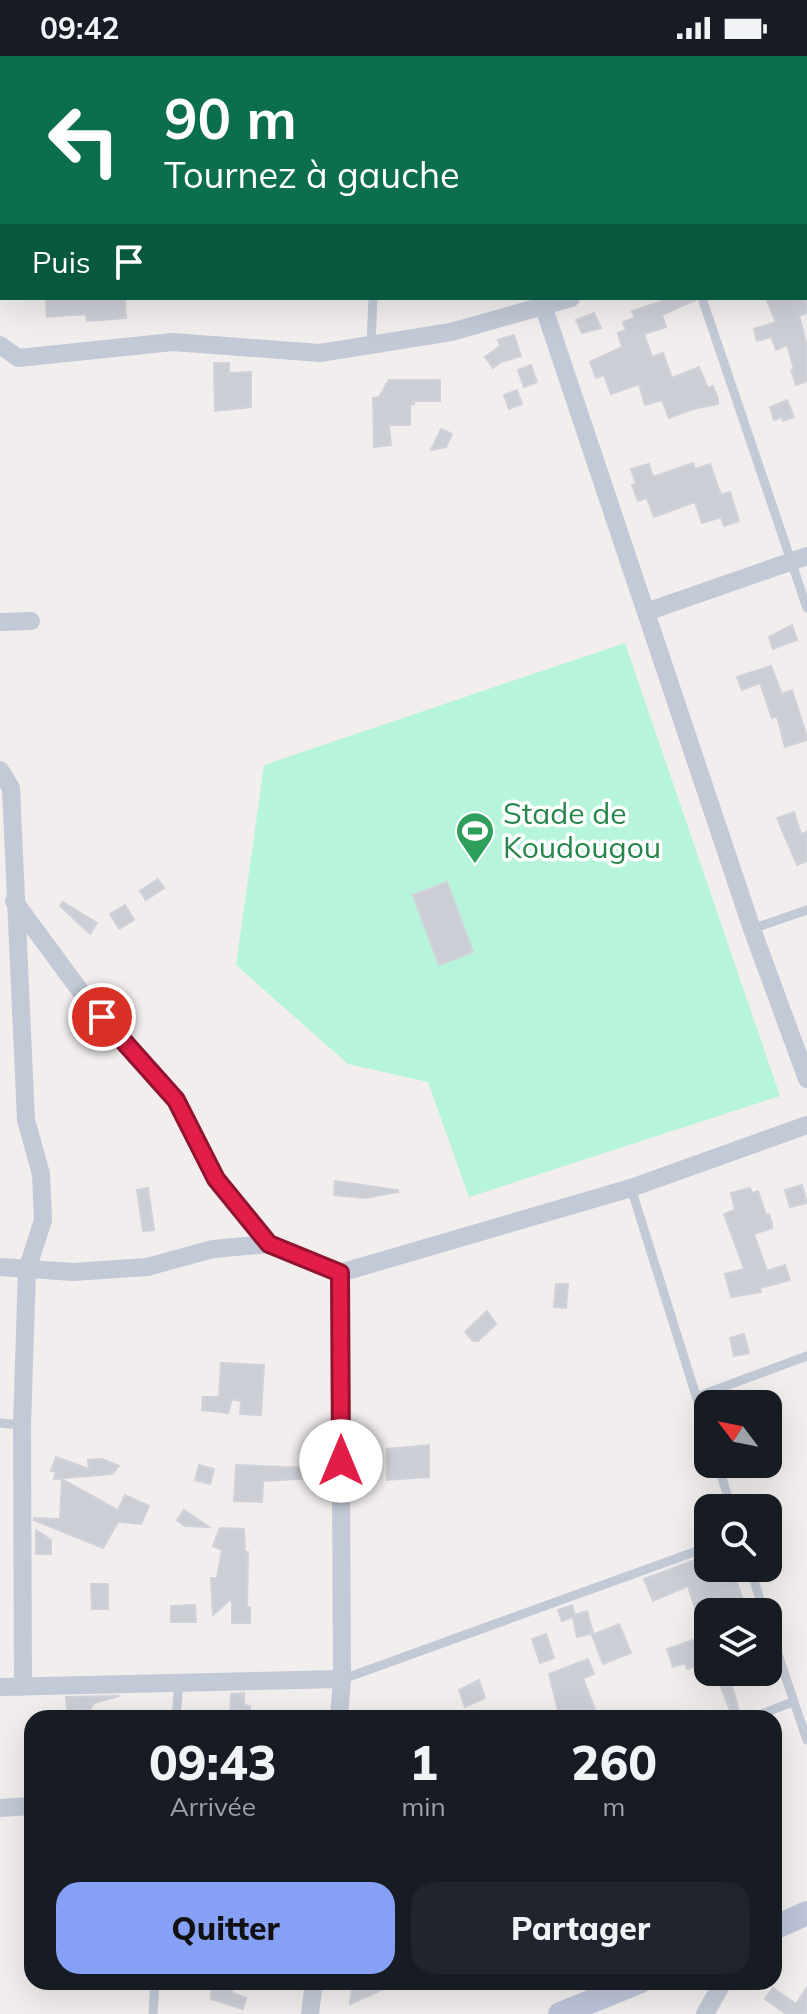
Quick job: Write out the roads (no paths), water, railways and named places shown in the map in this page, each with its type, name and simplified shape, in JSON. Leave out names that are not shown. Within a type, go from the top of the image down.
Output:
[{"type":"street","points":[[0,345],[18,358],[173,342],[320,353],[451,332],[544,303],[752,929],[807,1079]]},
{"type":"street","points":[[646,612],[799,559]]},
{"type":"street","points":[[0,622],[31,621]]},
{"type":"street","points":[[0,770],[11,788],[26,1120],[41,1174],[43,1220],[27,1270],[22,1425],[23,1687]]},
{"type":"street","points":[[14,901],[84,996],[176,1100],[216,1179],[269,1244]]},
{"type":"street","points":[[0,1267],[73,1272],[147,1267],[213,1249],[269,1244],[340,1273],[631,1188],[807,1125]]},
{"type":"street","points":[[340,1273],[340,1710]]},
{"type":"street","points":[[0,1687],[342,1679]]},
{"type":"street","points":[[0,1808],[24,1806]]},
{"type":"street","points":[[782,1925],[804,1918]]},
{"type":"street","points":[[310,2014],[313,1990]]},
{"type":"street","points":[[572,2012],[621,1990]]},
{"type":"street","points":[[705,2014],[718,1990]]},
{"type":"lane","points":[[371,345],[373,300]]},
{"type":"lane","points":[[703,300],[799,559],[807,608]]},
{"type":"lane","points":[[752,929],[807,910]]},
{"type":"lane","points":[[631,1188],[694,1391]]},
{"type":"lane","points":[[715,1390],[807,1356]]},
{"type":"lane","points":[[0,1423],[22,1425]]},
{"type":"lane","points":[[342,1679],[694,1552]]},
{"type":"lane","points":[[782,1670],[807,1740]]},
{"type":"lane","points":[[177,1710],[179,1683]]},
{"type":"lane","points":[[772,1710],[792,1702]]},
{"type":"lane","points":[[153,2014],[154,1990]]},
{"type":"place","name":"Stade de Koudougou","points":[[475,865]]}]
